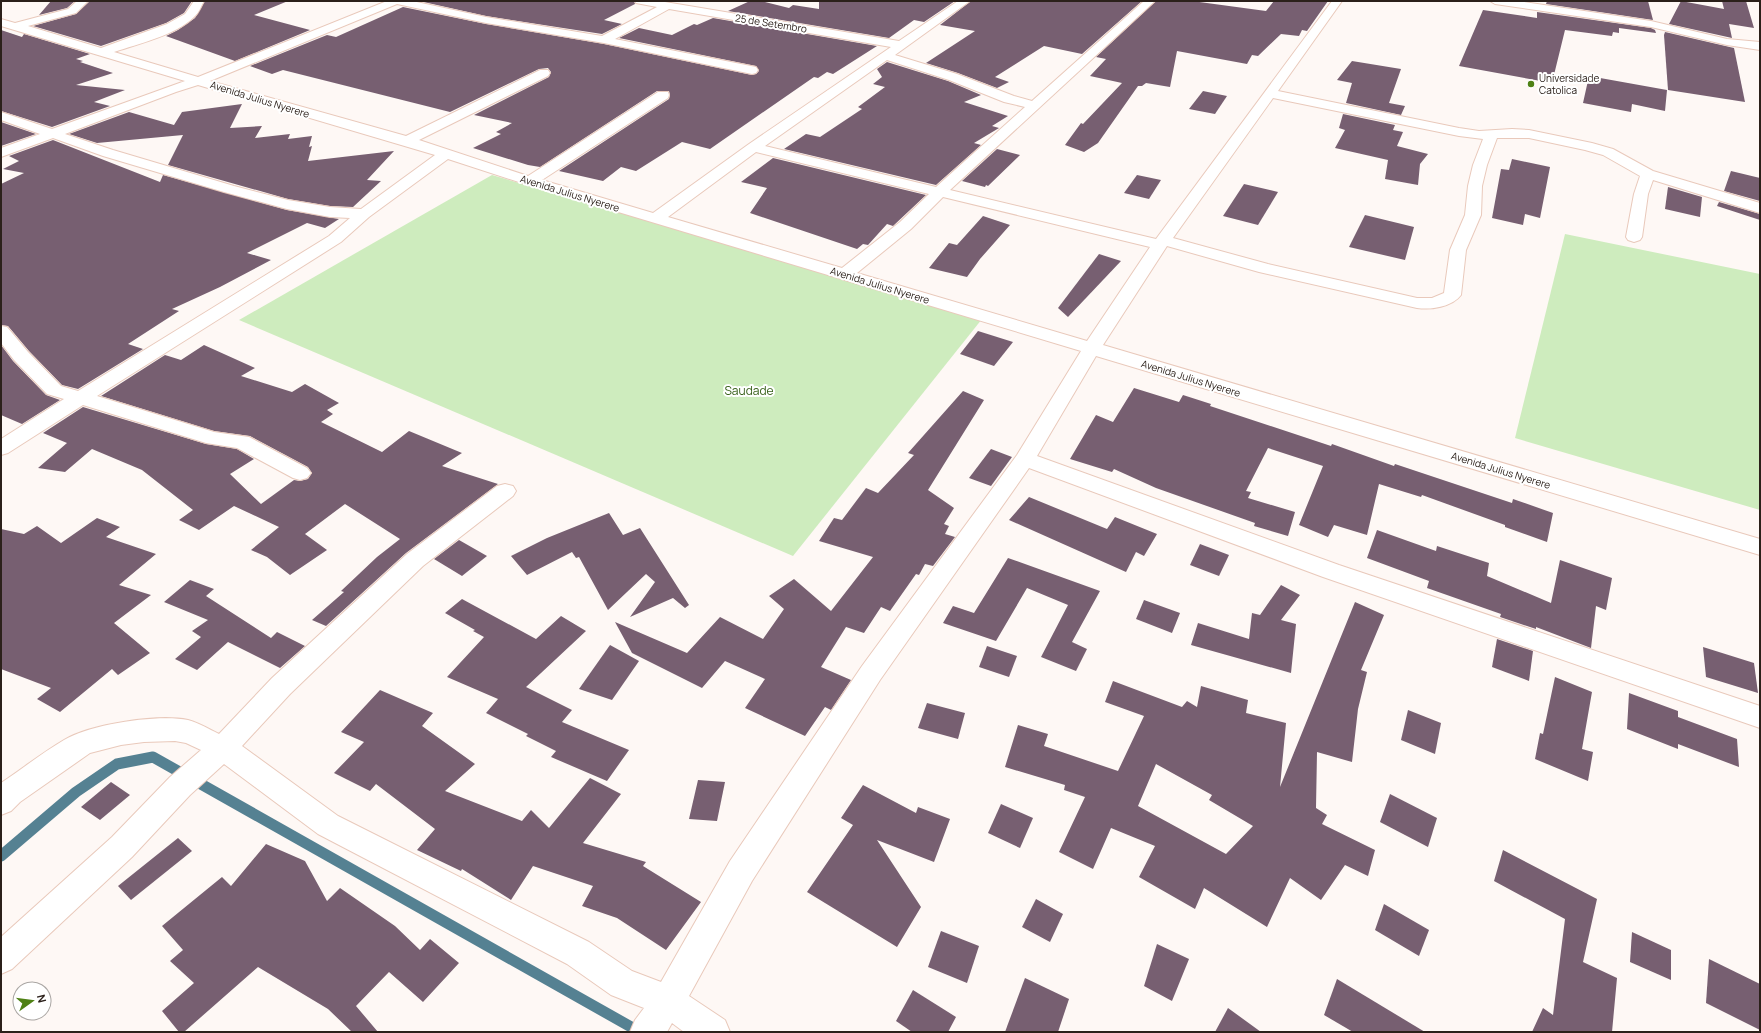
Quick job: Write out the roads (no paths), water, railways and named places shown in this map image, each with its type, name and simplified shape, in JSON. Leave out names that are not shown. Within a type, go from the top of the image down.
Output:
[{"type":"street","points":[[64,32],[72,11],[82,1]]},
{"type":"street","points":[[102,52],[169,28],[185,20],[192,13],[199,1]]},
{"type":"street","points":[[1,153],[172,89],[199,81],[396,1],[523,27],[604,40],[752,70]]},
{"type":"street","name":"25 de Setembro","points":[[640,1],[902,45]]},
{"type":"street","points":[[656,218],[754,147],[965,1]]},
{"type":"street","points":[[844,275],[898,234],[917,217],[939,192],[1150,1]]},
{"type":"street","points":[[647,1032],[668,1001],[741,871],[853,699],[1025,459],[1091,349],[1161,242],[1337,1]]},
{"type":"street","points":[[1495,1],[1650,24],[1727,42],[1760,46]]},
{"type":"street","points":[[604,40],[668,6]]},
{"type":"street","points":[[8,24],[72,11]]},
{"type":"street","name":"Avenida Julius Nyerere","points":[[8,24],[64,32],[102,52],[301,112],[407,141],[530,181],[1760,547]]},
{"type":"street","points":[[886,56],[953,77],[1009,99],[1034,106]]},
{"type":"street","points":[[407,141],[544,73]]},
{"type":"street","points":[[1269,93],[1459,132],[1478,135],[1512,133],[1529,134],[1587,146],[1608,152],[1648,174],[1760,208]]},
{"type":"street","points":[[530,181],[663,95]]},
{"type":"street","points":[[1,116],[108,152],[229,189],[323,211],[364,214]]},
{"type":"street","points":[[754,147],[939,192],[1161,242],[1265,268],[1417,303],[1428,304],[1438,303],[1452,295],[1458,250],[1473,215],[1475,186],[1480,166],[1492,134]]},
{"type":"street","points":[[1,448],[79,398],[336,240],[364,214],[447,154]]},
{"type":"street","points":[[1634,237],[1641,194],[1648,174]]},
{"type":"street","points":[[1,331],[21,356],[54,390],[213,438],[242,442],[300,473]]},
{"type":"street","points":[[1025,459],[1330,571],[1760,717]]},
{"type":"street","points":[[1,958],[122,847],[180,786],[223,748],[282,686],[415,560],[505,491]]},
{"type":"street","points":[[1,802],[10,793],[74,748],[85,743],[121,734],[144,731],[175,730],[189,732],[223,748],[328,825],[578,953],[622,984],[668,1001],[713,1032]]},
{"type":"waterway","points":[[1,856],[76,792],[117,764],[153,757],[640,1032]]},
{"type":"place","name":"Universidade Catolica","points":[[1531,84]]},
{"type":"park label","name":"Saudade","points":[[749,391]]}]
